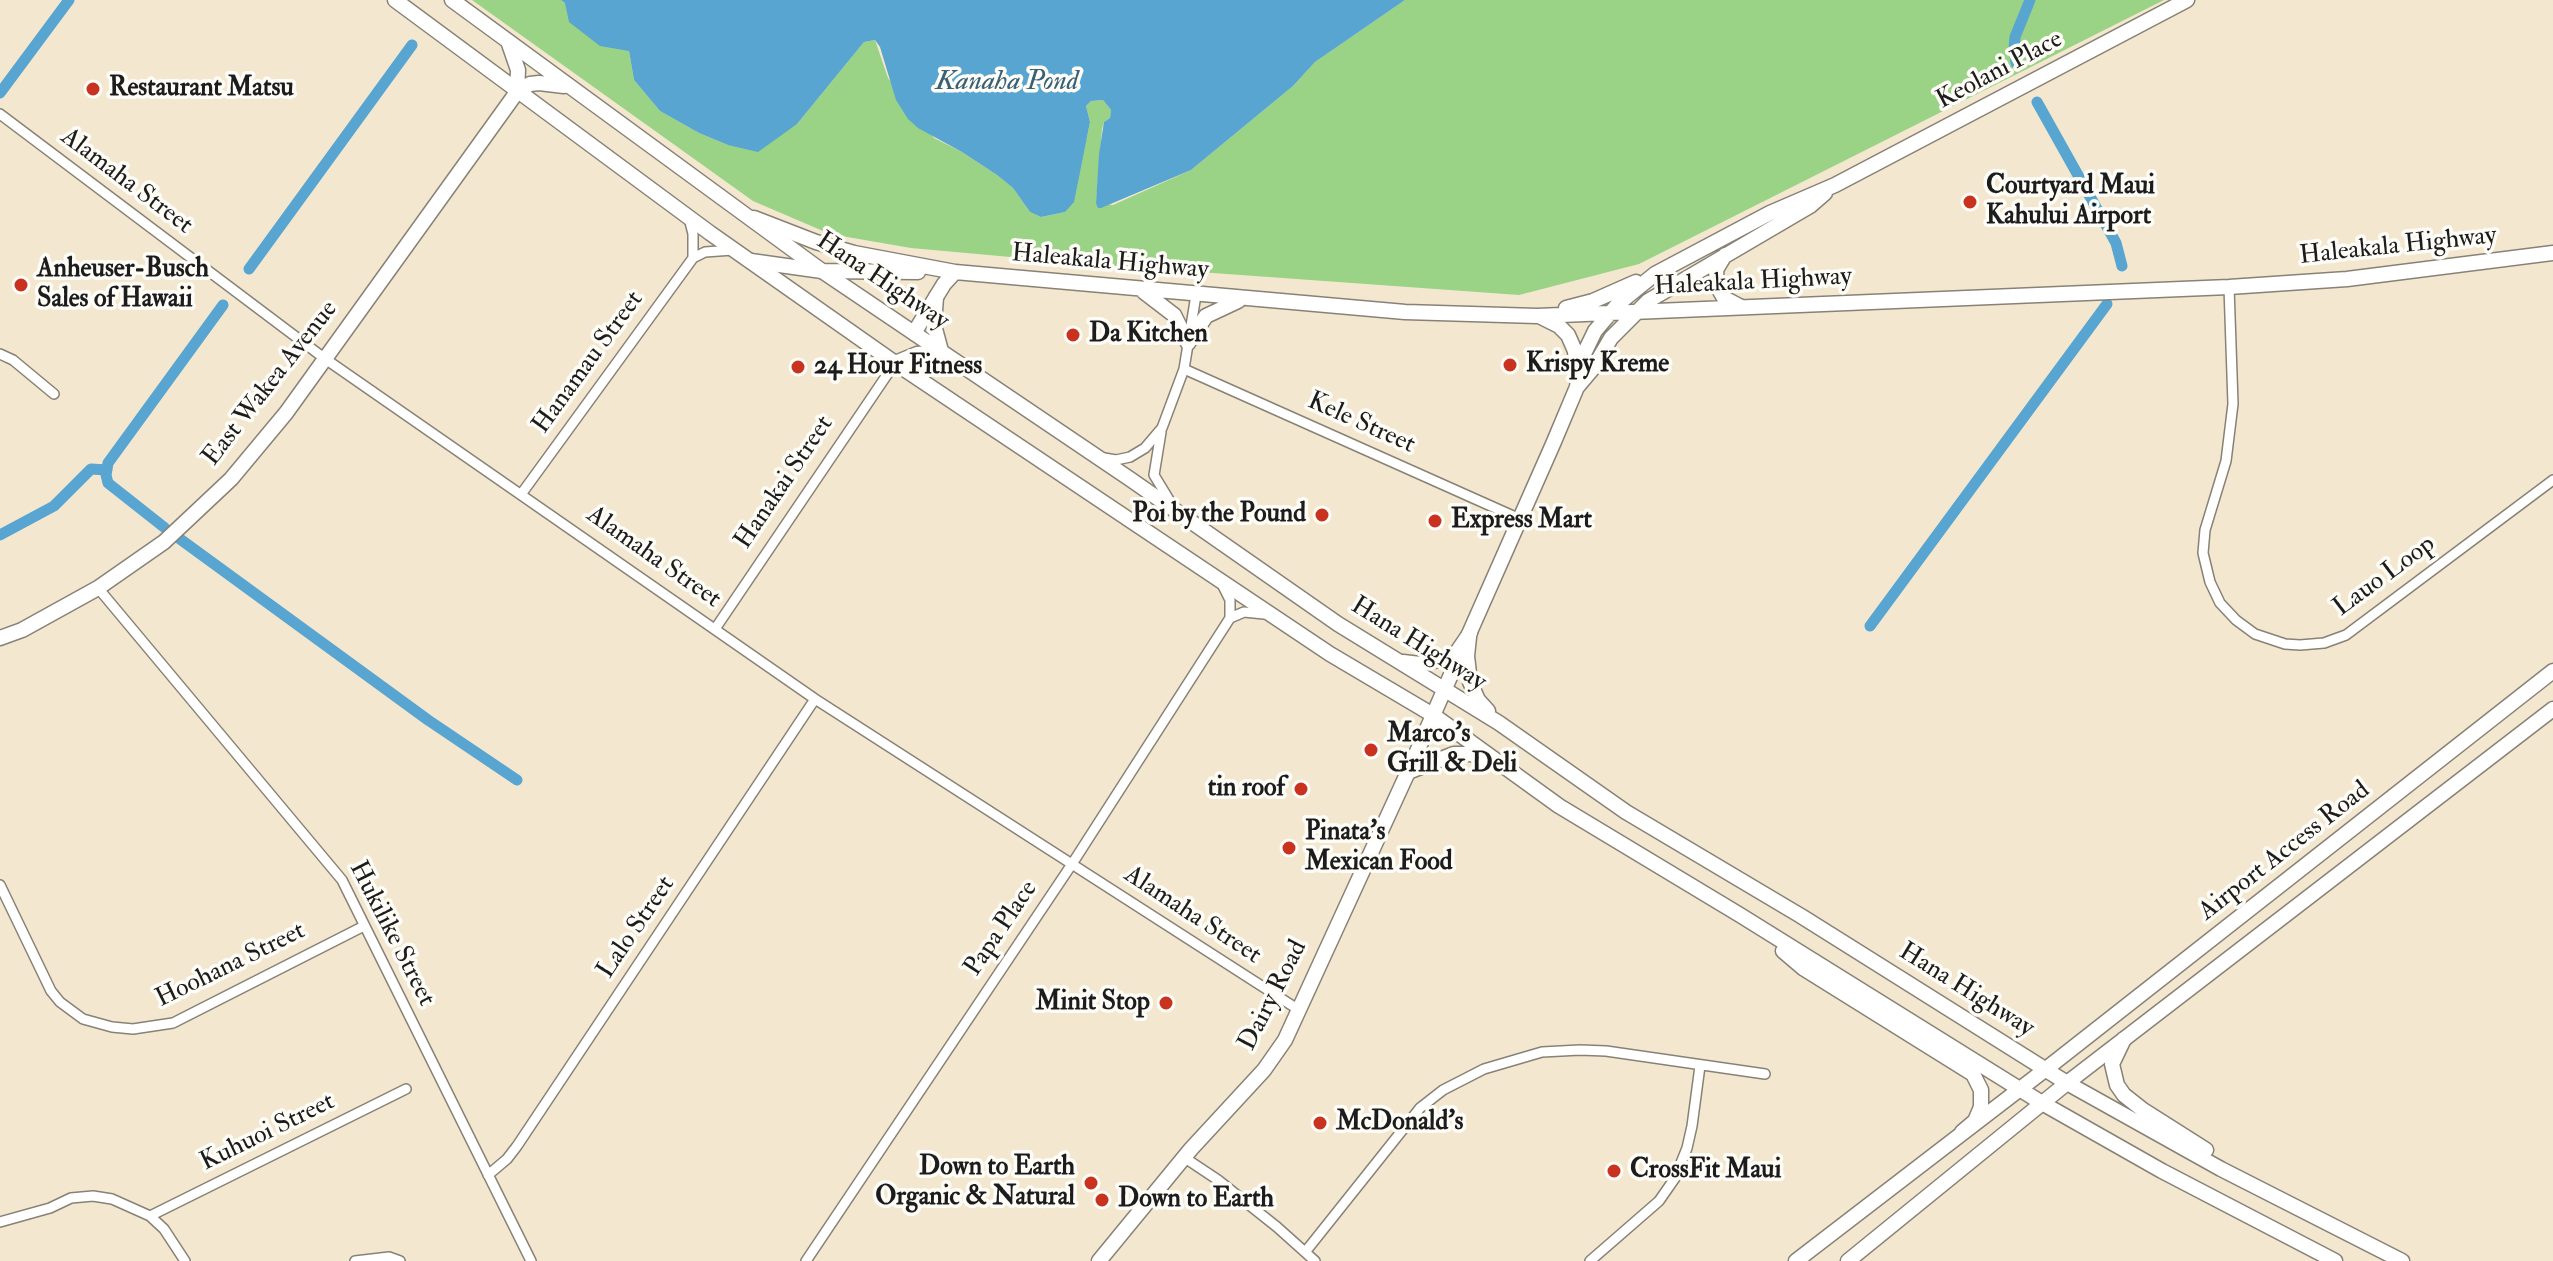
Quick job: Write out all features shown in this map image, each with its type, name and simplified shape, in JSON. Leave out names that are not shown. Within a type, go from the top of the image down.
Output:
[{"type":"main road","name":"Hana Highway","points":[[395,0],[689,217],[895,363],[1330,654],[1433,715],[1501,767],[1597,830],[2042,1103],[2162,1171],[2335,1261]]},
{"type":"main road","name":"Hana Highway","points":[[452,0],[822,271],[1383,654],[1499,723],[1626,812],[1801,916],[2067,1083],[2221,1169],[2402,1261]]},
{"type":"main road","name":"Keolani Place","points":[[1609,314],[1655,274],[1805,196],[1835,185],[2187,0]]},
{"type":"main road","points":[[507,40],[518,70],[517,92]]},
{"type":"main road","points":[[517,92],[530,84],[539,83],[575,91]]},
{"type":"main road","name":"East Wakea Avenue","points":[[0,638],[22,630],[98,588],[164,542],[231,479],[286,413],[517,92]]},
{"type":"main road","name":"Keolani Place","points":[[1649,306],[1727,253],[1810,206],[1835,185]]},
{"type":"main road","name":"Haleakala Highway","points":[[742,214],[854,253],[955,272]]},
{"type":"main road","points":[[1649,306],[1647,295],[1652,287],[1723,247],[1744,227]]},
{"type":"main road","points":[[1727,253],[1717,267],[1717,286],[1727,300],[1745,308]]},
{"type":"main road","name":"Haleakala Highway","points":[[751,261],[822,271],[955,272],[1405,312],[1537,316],[1634,312],[1649,306],[1745,308],[2229,287],[2347,279],[2553,253]]},
{"type":"main road","points":[[895,363],[955,272]]},
{"type":"main road","points":[[1537,316],[1593,301],[1655,274]]},
{"type":"main road","points":[[1141,290],[1174,315],[1188,343],[1206,316],[1245,299]]},
{"type":"main road","points":[[895,363],[917,354],[941,352],[934,325],[936,297]]},
{"type":"main road","points":[[1577,387],[1594,367],[1611,338],[1634,312]]},
{"type":"main road","points":[[1445,690],[1577,387],[1580,362],[1595,331],[1609,314]]},
{"type":"main road","points":[[1537,316],[1559,326],[1571,340],[1575,351],[1577,387]]},
{"type":"main road","points":[[1383,654],[1405,662],[1436,662],[1457,652],[1470,633]]},
{"type":"main road","points":[[1470,633],[1467,656],[1470,682],[1478,700],[1499,723]]},
{"type":"main road","name":"Airport Access Road","points":[[1796,1261],[2553,671]]},
{"type":"main road","name":"Dairy Road","points":[[1099,1261],[1264,1070],[1283,1042],[1445,690]]},
{"type":"main road","name":"Airport Access Road","points":[[1848,1261],[2067,1083],[2553,709]]},
{"type":"main road","points":[[1408,772],[1462,753],[1501,767]]},
{"type":"main road","points":[[1740,915],[1803,968],[1973,1074],[1981,1090],[1981,1107],[1975,1121],[1962,1132]]},
{"type":"main road","points":[[2124,1039],[2112,1064],[2117,1085],[2124,1095],[2170,1129],[2324,1214],[2372,1247]]},
{"type":"street","name":"Alamaha Street","points":[[0,114],[324,358],[815,699],[1299,1010]]},
{"type":"street","points":[[689,217],[693,258],[705,252],[736,250]]},
{"type":"street","name":"Hanamau Street","points":[[522,493],[693,258]]},
{"type":"street","name":"Lauo Loop","points":[[2229,287],[2233,404],[2226,461],[2205,530],[2203,553],[2210,582],[2220,603],[2255,634],[2285,644],[2300,645],[2324,643],[2346,635],[2553,480]]},
{"type":"street","points":[[1180,513],[1161,490],[1154,475],[1162,428],[1184,369],[1196,295]]},
{"type":"street","points":[[0,354],[13,360],[54,394]]},
{"type":"street","name":"Hanakai Street","points":[[715,629],[895,363]]},
{"type":"street","name":"Kele Street","points":[[1184,369],[1520,519]]},
{"type":"street","points":[[1092,453],[1116,460],[1130,457],[1145,448],[1162,428]]},
{"type":"street","points":[[1215,578],[1229,596],[1230,618],[1247,611],[1271,615]]},
{"type":"street","name":"Hukilike Street","points":[[98,588],[330,863],[352,897],[531,1261]]},
{"type":"street","name":"Papa Place","points":[[806,1261],[1072,864],[1230,618]]},
{"type":"street","name":"Lalo Street","points":[[488,1175],[517,1146],[815,699]]},
{"type":"street","name":"Hoohana Street","points":[[0,885],[51,991],[83,1019],[112,1027],[133,1029],[173,1023],[364,926]]},
{"type":"street","points":[[1306,1251],[1420,1108],[1443,1090],[1484,1069],[1542,1052],[1580,1050],[1765,1074]]},
{"type":"street","points":[[1590,1261],[1659,1201],[1675,1178],[1692,1126],[1700,1066]]},
{"type":"street","name":"Kuhuoi Street","points":[[150,1216],[406,1089]]},
{"type":"street","points":[[1185,1158],[1218,1180],[1315,1261]]},
{"type":"street","points":[[0,1222],[50,1208],[71,1198],[93,1196],[112,1199],[150,1216],[164,1229],[185,1261]]},
{"type":"street","points":[[355,1261],[389,1257],[400,1261]]},
{"type":"green space","points":[[472,0],[561,0],[629,51],[634,80],[660,111],[728,145],[797,124],[864,42],[875,40],[888,78],[934,138],[997,175],[1013,188],[1030,212],[1041,217],[1065,212],[1087,137],[1090,122],[1086,106],[1091,101],[1103,100],[1111,110],[1110,118],[1104,122],[1102,129],[1096,203],[1113,205],[1191,170],[1293,86],[1315,62],[1405,0],[2164,0],[1639,264],[1519,295],[1088,264],[911,248],[830,234],[753,201]]},
{"type":"water","name":"Kanaha Pond","points":[[561,0],[1405,0],[1315,62],[1293,86],[1191,170],[1101,208],[1096,203],[1099,154],[1104,122],[1110,118],[1111,110],[1103,100],[1091,101],[1086,106],[1090,122],[1074,202],[1065,212],[1041,217],[1030,212],[1013,188],[997,175],[908,119],[896,100],[880,47],[875,40],[864,42],[797,124],[758,152],[728,145],[699,133],[660,111],[634,80],[629,51],[600,46],[569,22],[565,3]]},
{"type":"waterway","points":[[0,93],[69,0]]},
{"type":"waterway","points":[[2016,63],[2015,37],[2030,0]]},
{"type":"waterway","points":[[249,269],[412,45]]},
{"type":"waterway","points":[[2037,102],[2116,243],[2122,266]]},
{"type":"waterway","points":[[1870,626],[2107,304]]},
{"type":"waterway","points":[[165,528],[108,483],[108,463],[223,305]]},
{"type":"waterway","points":[[0,535],[54,506],[91,469],[107,470]]},
{"type":"waterway","points":[[180,539],[428,720],[517,780]]},
{"type":"place","name":"Restaurant Matsu","points":[[93,89]]},
{"type":"place","name":"Courtyard Maui Kahului Airport","points":[[1970,202]]},
{"type":"place","name":"Anheuser-Busch Sales of Hawaii","points":[[21,285]]},
{"type":"place","name":"Da Kitchen","points":[[1073,335]]},
{"type":"place","name":"Krispy Kreme","points":[[1510,365]]},
{"type":"place","name":"24 Hour Fitness","points":[[798,367]]},
{"type":"place","name":"Poi by the Pound","points":[[1322,515]]},
{"type":"place","name":"Express Mart","points":[[1435,521]]},
{"type":"place","name":"Marco's Grill & Deli","points":[[1371,750]]},
{"type":"place","name":"tin roof","points":[[1301,789]]},
{"type":"place","name":"Pinata’s Mexican Food","points":[[1289,848]]},
{"type":"place","name":"Minit Stop","points":[[1166,1003]]},
{"type":"place","name":"McDonald's","points":[[1320,1123]]},
{"type":"place","name":"CrossFit Maui","points":[[1614,1171]]},
{"type":"place","name":"Down to Earth Organic & Natural","points":[[1091,1183]]},
{"type":"place","name":"Down to Earth","points":[[1102,1200]]}]
